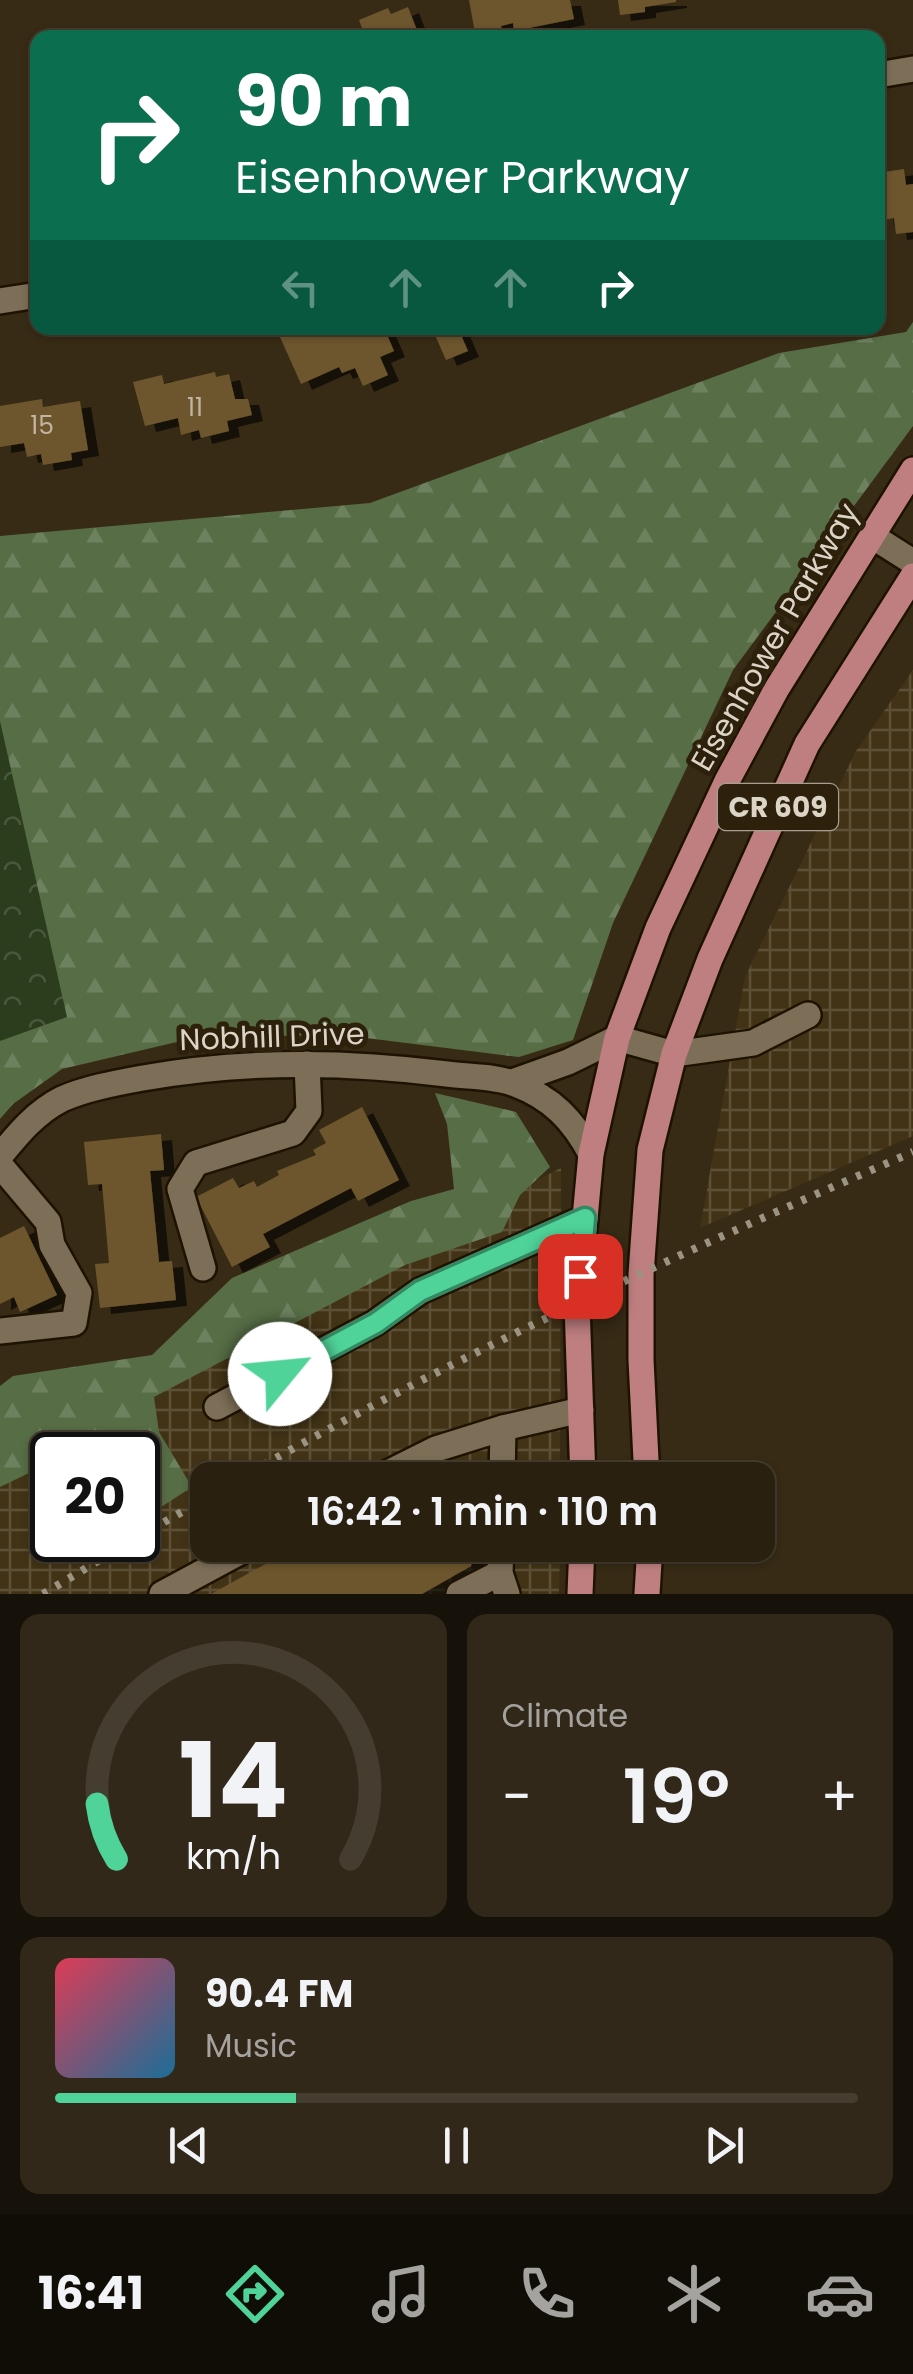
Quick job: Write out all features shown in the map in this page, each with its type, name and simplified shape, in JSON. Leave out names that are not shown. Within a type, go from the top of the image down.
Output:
[{"type":"main road","name":"Eisenhower Parkway","points":[[582,1462],[578,1304],[585,1218],[591,1154],[617,1038],[658,928],[727,781],[776,690],[913,471]]},
{"type":"main road","name":"CR 609","points":[[646,1462],[640,1274],[650,1150],[674,1054],[710,958],[808,744],[913,576]]},
{"type":"main road","points":[[580,1594],[581,1562]]},
{"type":"main road","points":[[647,1594],[649,1562]]},
{"type":"street","points":[[885,73],[913,69]]},
{"type":"street","points":[[0,301],[30,297]]},
{"type":"street","points":[[872,536],[913,562]]},
{"type":"street","points":[[512,1082],[568,1062],[617,1038],[674,1054],[754,1043],[808,1015]]},
{"type":"street","points":[[203,1268],[180,1189],[196,1163],[294,1133],[309,1111],[307,1064]]},
{"type":"street","name":"Nobhill Drive","points":[[0,1156],[29,1122],[61,1100],[104,1086],[198,1068],[378,1065],[512,1082]]},
{"type":"street","points":[[512,1082],[545,1098],[566,1114],[591,1154]]},
{"type":"street","points":[[0,1164],[48,1222],[52,1245],[79,1294],[74,1322],[0,1331]]},
{"type":"street","points":[[217,1408],[376,1323],[420,1291],[585,1218]]},
{"type":"street","points":[[409,1462],[436,1448],[581,1410]]},
{"type":"street","points":[[502,1462],[503,1428]]},
{"type":"street","points":[[162,1594],[222,1562]]},
{"type":"street","points":[[459,1594],[504,1583]]},
{"type":"shaded area","points":[[913,670],[913,1136],[700,1228],[745,977],[856,751]]},
{"type":"shaded area","points":[[561,1168],[560,1462],[190,1462],[190,1562],[560,1562],[559,1594],[0,1594],[0,1448],[30,1433],[30,1562],[160,1562],[160,1432],[32,1432]]},
{"type":"green space","points":[[913,322],[913,426],[733,670],[613,923],[573,1040],[519,1057],[342,1035],[198,1037],[62,1069],[13,1104],[0,1119],[0,536],[370,503],[779,353],[906,332]]},
{"type":"green space","points":[[0,721],[67,1017],[0,1041]]},
{"type":"green space","points":[[435,1093],[516,1112],[550,1167],[520,1195],[502,1232],[405,1265],[154,1397],[159,1432],[30,1432],[30,1473],[0,1487],[0,1386],[13,1376],[152,1355],[232,1278],[411,1201],[454,1189],[447,1124]]},
{"type":"green space","points":[[160,1434],[190,1484],[190,1488],[160,1508]]},
{"type":"building","points":[[469,0],[570,0],[574,19],[519,30],[514,30],[513,23],[501,26],[502,30],[475,30]]},
{"type":"building","points":[[618,0],[676,0],[676,2],[620,15]]},
{"type":"building","points":[[408,7],[417,30],[358,30],[362,28],[359,20],[388,8],[391,14]]},
{"type":"building","points":[[904,169],[906,185],[913,184],[913,232],[896,234],[894,218],[885,220],[885,172]]},
{"type":"building","points":[[387,335],[394,351],[380,357],[388,375],[363,386],[355,368],[342,373],[339,367],[301,384],[280,337]]},
{"type":"building","points":[[435,335],[461,335],[468,351],[446,360]]},
{"type":"building","points":[[215,372],[216,377],[229,374],[235,399],[248,399],[252,415],[227,421],[229,431],[201,438],[199,430],[181,435],[178,418],[145,426],[133,382],[162,375],[164,384]]},
{"type":"building","points":[[42,399],[43,407],[80,401],[88,450],[71,453],[72,460],[43,465],[41,454],[27,457],[24,443],[0,447],[0,406]]},
{"type":"building","points":[[362,1107],[399,1180],[358,1201],[351,1188],[263,1234],[270,1247],[232,1267],[196,1197],[233,1178],[239,1188],[254,1181],[257,1187],[279,1175],[277,1171],[316,1155],[313,1150],[326,1143],[319,1130]]},
{"type":"building","points":[[161,1134],[164,1170],[150,1171],[159,1262],[172,1261],[176,1300],[100,1308],[95,1264],[109,1263],[102,1184],[88,1185],[84,1142]]},
{"type":"building","points":[[24,1226],[57,1295],[20,1312],[14,1297],[0,1304],[0,1238]]},
{"type":"building","points":[[269,1562],[472,1562],[422,1594],[211,1594]]},
{"type":"railway","points":[[269,1462],[402,1390],[570,1307],[913,1152]]},
{"type":"railway","points":[[160,1524],[190,1507]]},
{"type":"railway","points":[[43,1594],[96,1562]]},
{"type":"route","points":[[280,1374],[376,1323],[420,1291],[585,1218],[580,1276]]}]
